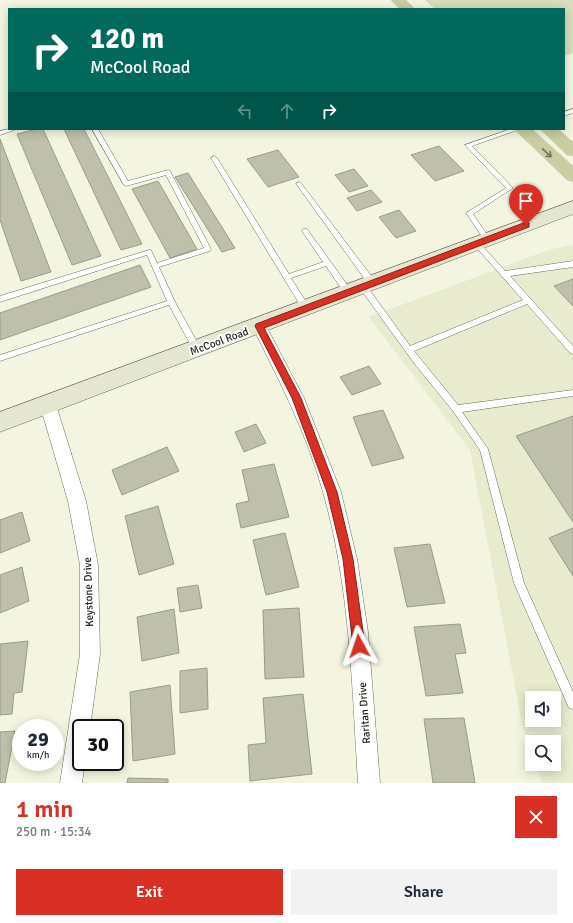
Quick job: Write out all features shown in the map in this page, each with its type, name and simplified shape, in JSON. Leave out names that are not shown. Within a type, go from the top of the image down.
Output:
[{"type":"main road","points":[[398,0],[407,8]]},
{"type":"main road","points":[[523,130],[573,176]]},
{"type":"main road","points":[[549,130],[573,151]]},
{"type":"street","name":"McCool Road","points":[[0,422],[198,349],[573,207]]},
{"type":"street","name":"Raritan Drive","points":[[259,326],[296,398],[332,492],[344,544],[358,632],[369,783]]},
{"type":"street","name":"Keystone Drive","points":[[48,405],[77,501],[89,565],[90,654],[71,783]]},
{"type":"lane","points":[[0,133],[10,130]]},
{"type":"lane","points":[[96,130],[126,184],[168,172],[208,249],[155,266]]},
{"type":"lane","points":[[514,130],[468,145],[510,188],[469,214],[482,242],[503,274],[573,351]]},
{"type":"lane","points":[[214,158],[306,308]]},
{"type":"lane","points":[[299,184],[361,287],[456,409],[484,449],[519,583],[573,704]]},
{"type":"lane","points":[[305,231],[328,263],[361,287]]},
{"type":"lane","points":[[0,299],[149,252],[171,302],[198,349]]},
{"type":"lane","points":[[287,277],[328,263]]},
{"type":"lane","points":[[503,274],[570,263],[573,264]]},
{"type":"lane","points":[[409,350],[528,301]]},
{"type":"lane","points":[[0,358],[171,302]]},
{"type":"lane","points":[[456,409],[573,393]]},
{"type":"shaded area","points":[[425,0],[573,0],[573,53],[565,56],[565,8],[434,8]]},
{"type":"shaded area","points":[[573,245],[573,783],[542,783],[538,771],[561,771],[561,735],[526,735],[522,723],[470,450],[369,317],[548,250]]},
{"type":"building","points":[[33,130],[43,130],[101,256],[72,265],[17,134]]},
{"type":"building","points":[[64,130],[85,130],[142,244],[121,250]]},
{"type":"building","points":[[0,139],[51,272],[21,281],[0,220]]},
{"type":"building","points":[[439,146],[464,171],[435,181],[411,155]]},
{"type":"building","points":[[278,150],[299,177],[268,187],[247,159]]},
{"type":"building","points":[[354,169],[368,186],[349,192],[335,175]]},
{"type":"building","points":[[188,173],[235,248],[222,252],[175,177]]},
{"type":"building","points":[[158,181],[197,249],[170,258],[132,189]]},
{"type":"building","points":[[371,190],[382,202],[357,211],[347,198]]},
{"type":"building","points":[[399,210],[416,231],[396,238],[379,217]]},
{"type":"building","points":[[140,265],[151,287],[0,340],[0,313]]},
{"type":"building","points":[[573,279],[573,306],[554,286]]},
{"type":"building","points":[[369,366],[381,384],[352,395],[340,377]]},
{"type":"building","points":[[383,410],[404,458],[372,466],[353,417]]},
{"type":"building","points":[[573,416],[573,522],[516,436]]},
{"type":"building","points":[[256,424],[266,443],[244,452],[235,432]]},
{"type":"building","points":[[167,447],[179,471],[122,495],[112,470]]},
{"type":"building","points":[[274,464],[289,517],[241,528],[236,504],[249,501],[242,470]]},
{"type":"building","points":[[158,506],[174,564],[139,575],[125,516]]},
{"type":"building","points":[[22,512],[30,541],[0,553],[0,520]]},
{"type":"building","points":[[573,528],[573,576],[549,538]]},
{"type":"building","points":[[285,533],[299,587],[266,595],[253,540]]},
{"type":"building","points":[[430,544],[445,603],[407,607],[394,548]]},
{"type":"building","points":[[22,567],[29,601],[0,613],[0,575]]},
{"type":"building","points":[[198,585],[202,608],[180,612],[177,588]]},
{"type":"building","points":[[299,608],[304,677],[265,679],[263,610]]},
{"type":"building","points":[[174,609],[179,653],[142,661],[137,617]]},
{"type":"building","points":[[460,624],[466,653],[455,654],[463,693],[426,696],[414,627]]},
{"type":"building","points":[[28,641],[22,692],[14,693],[12,714],[0,715],[0,644]]},
{"type":"building","points":[[207,668],[208,709],[180,713],[180,671]]},
{"type":"building","points":[[170,685],[175,754],[133,761],[130,692]]},
{"type":"building","points":[[303,694],[312,774],[250,781],[248,745],[266,743],[263,698]]},
{"type":"building","points":[[464,718],[475,783],[433,783],[424,719]]},
{"type":"building","points":[[12,731],[12,747],[5,783],[0,783],[0,732]]},
{"type":"building","points":[[128,778],[168,779],[168,783],[127,783]]},
{"type":"route","points":[[359,646],[348,559],[332,492],[296,398],[259,326],[526,225]]}]
